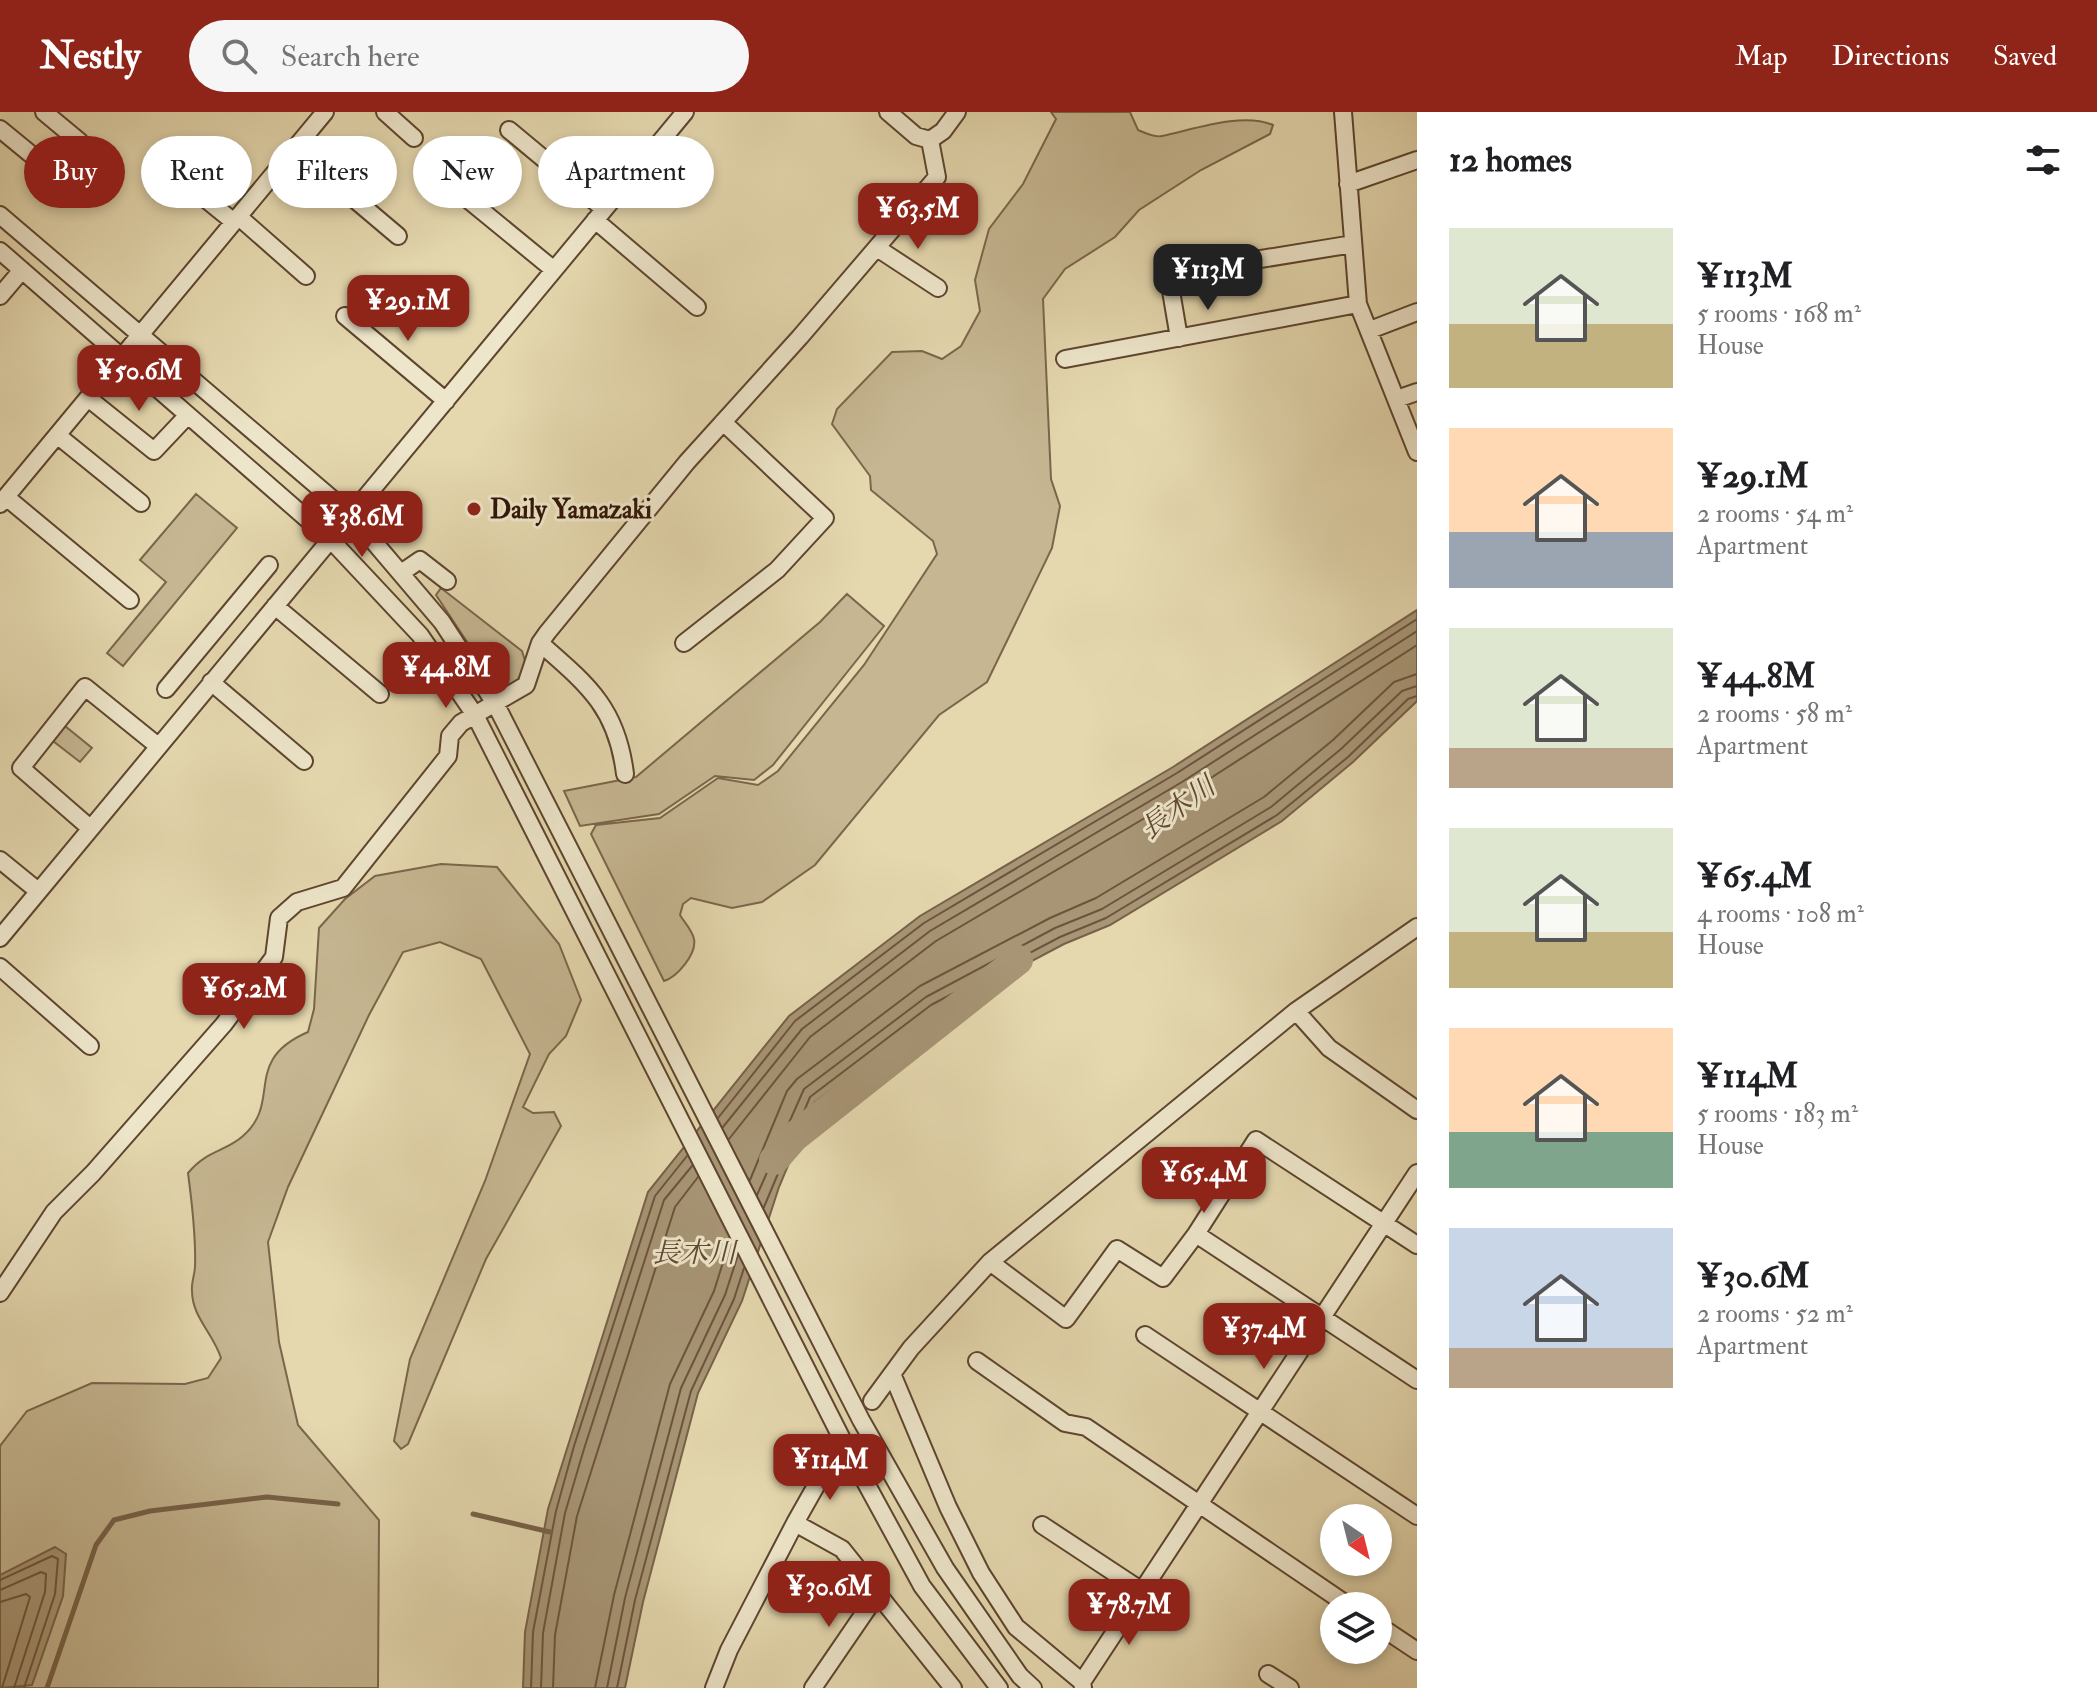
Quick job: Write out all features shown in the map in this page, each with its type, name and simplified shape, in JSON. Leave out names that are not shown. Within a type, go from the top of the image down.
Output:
[{"type":"street","points":[[44,112],[73,136]]},
{"type":"street","points":[[306,136],[325,112]]},
{"type":"street","points":[[385,112],[413,137]]},
{"type":"street","points":[[0,938],[685,112]]},
{"type":"street","points":[[888,112],[906,118],[916,136],[930,140]]},
{"type":"street","points":[[930,140],[943,131],[957,112]]},
{"type":"street","points":[[1343,112],[1358,304],[1417,452]]},
{"type":"street","points":[[0,129],[24,149]]},
{"type":"street","points":[[509,130],[697,307]]},
{"type":"street","points":[[0,1293],[54,1212],[93,1173],[233,1013],[274,957],[279,918],[297,902],[343,888],[358,874],[448,756],[450,736],[461,723],[526,685],[540,643],[723,422],[937,177],[930,140]]},
{"type":"street","points":[[1348,184],[1417,160]]},
{"type":"street","points":[[130,600],[3,501],[268,181]]},
{"type":"street","points":[[220,208],[306,276]]},
{"type":"street","points":[[365,208],[398,236]]},
{"type":"street","points":[[478,208],[554,270]]},
{"type":"street","points":[[0,215],[351,515],[442,622],[496,705],[861,1420],[945,1568],[1020,1676],[1033,1688]]},
{"type":"street","points":[[1179,338],[1170,285],[1174,281],[1224,265],[1353,244]]},
{"type":"street","points":[[877,248],[938,288]]},
{"type":"street","points":[[0,251],[330,539],[420,635],[475,715],[843,1441],[922,1586],[999,1688]]},
{"type":"street","points":[[0,296],[22,270]]},
{"type":"street","points":[[1065,359],[1358,304]]},
{"type":"street","points":[[1370,330],[1417,312]]},
{"type":"street","points":[[345,316],[446,401]]},
{"type":"street","points":[[1397,399],[1417,392]]},
{"type":"street","points":[[88,398],[154,451],[188,415]]},
{"type":"street","points":[[684,643],[777,570],[825,518],[723,422]]},
{"type":"street","points":[[57,435],[141,503]]},
{"type":"street","points":[[401,573],[420,560],[447,581]]},
{"type":"street","points":[[166,689],[269,565]]},
{"type":"street","points":[[275,606],[380,694]]},
{"type":"street","points":[[214,631],[238,650]]},
{"type":"street","points":[[540,643],[586,684],[608,711],[621,745],[625,774]]},
{"type":"street","points":[[211,682],[304,761]]},
{"type":"street","points":[[90,828],[21,768],[85,687],[158,746]]},
{"type":"street","points":[[0,860],[38,891]]},
{"type":"street","points":[[872,1401],[911,1348],[990,1262],[1296,1011],[1417,927]]},
{"type":"street","points":[[0,967],[90,1046]]},
{"type":"street","points":[[1296,1011],[1329,1048],[1417,1110]]},
{"type":"street","points":[[990,1262],[1066,1319],[1117,1249],[1163,1278],[1196,1234],[1256,1140],[1417,1245]]},
{"type":"street","points":[[893,1376],[948,1507],[988,1584],[1016,1627],[1083,1685],[1417,1173]]},
{"type":"street","points":[[1196,1234],[1417,1380]]},
{"type":"street","points":[[1145,1335],[1417,1516]]},
{"type":"street","points":[[977,1361],[1065,1423],[1086,1427],[1328,1592]]},
{"type":"street","points":[[714,1688],[729,1650],[830,1461]]},
{"type":"street","points":[[795,1523],[842,1549],[953,1688]]},
{"type":"street","points":[[1042,1525],[1142,1591]]},
{"type":"street","points":[[813,1688],[878,1593]]},
{"type":"street","points":[[1392,1634],[1417,1651]]},
{"type":"street","points":[[1268,1674],[1290,1688]]},
{"type":"shaded area","points":[[1051,112],[1130,112],[1138,130],[1156,136],[1233,121],[1261,121],[1273,125],[1270,134],[1201,170],[1139,210],[1115,237],[1065,269],[1043,299],[1051,479],[1060,506],[1052,548],[987,682],[939,715],[815,865],[762,902],[732,908],[691,898],[683,904],[680,915],[692,932],[694,945],[685,964],[664,981],[591,834],[596,825],[660,818],[718,778],[758,785],[778,771],[864,665],[937,554],[933,541],[871,490],[870,476],[832,424],[837,409],[892,352],[922,351],[942,359],[961,346],[980,311],[975,280],[989,229],[1023,184],[1056,119]]},
{"type":"shaded area","points":[[196,494],[237,528],[123,666],[107,653],[166,582],[140,560]]},
{"type":"shaded area","points":[[441,588],[522,651],[527,667],[514,684],[504,690],[495,684],[436,595]]},
{"type":"shaded area","points":[[847,594],[884,626],[773,765],[754,780],[715,776],[659,814],[580,826],[564,791],[636,777],[820,622]]},
{"type":"shaded area","points":[[65,726],[92,748],[80,762],[53,741]]},
{"type":"shaded area","points":[[441,864],[497,867],[559,944],[581,1000],[566,1036],[549,1054],[523,1107],[533,1113],[554,1112],[561,1126],[486,1259],[408,1444],[401,1449],[394,1441],[410,1359],[485,1181],[530,1054],[481,959],[440,942],[403,952],[369,1015],[288,1187],[268,1242],[279,1342],[298,1425],[379,1520],[378,1688],[0,1688],[0,1446],[27,1411],[92,1383],[185,1384],[208,1378],[221,1358],[193,1300],[195,1243],[188,1173],[202,1160],[243,1136],[255,1123],[275,1056],[288,1043],[308,1032],[314,1009],[319,928],[345,899],[375,876]]},
{"type":"water","name":"長木川","points":[[1417,610],[1417,701],[1353,762],[1282,821],[1110,925],[1064,944],[935,1012],[814,1103],[779,1187],[742,1301],[698,1393],[643,1602],[625,1688],[523,1688],[525,1632],[548,1509],[648,1192],[789,1016],[920,916],[1173,767]]},
{"type":"water","points":[[55,1547],[66,1554],[63,1596],[32,1685],[0,1688],[0,1575]]},
{"type":"waterway","name":"長木川","points":[[774,1160],[794,1137],[1018,960]]},
{"type":"waterway","points":[[47,1688],[96,1545],[114,1520],[150,1511],[267,1497],[338,1504]]},
{"type":"waterway","points":[[473,1514],[550,1532]]},
{"type":"place","name":"Daily Yamazaki","points":[[474,509]]}]
